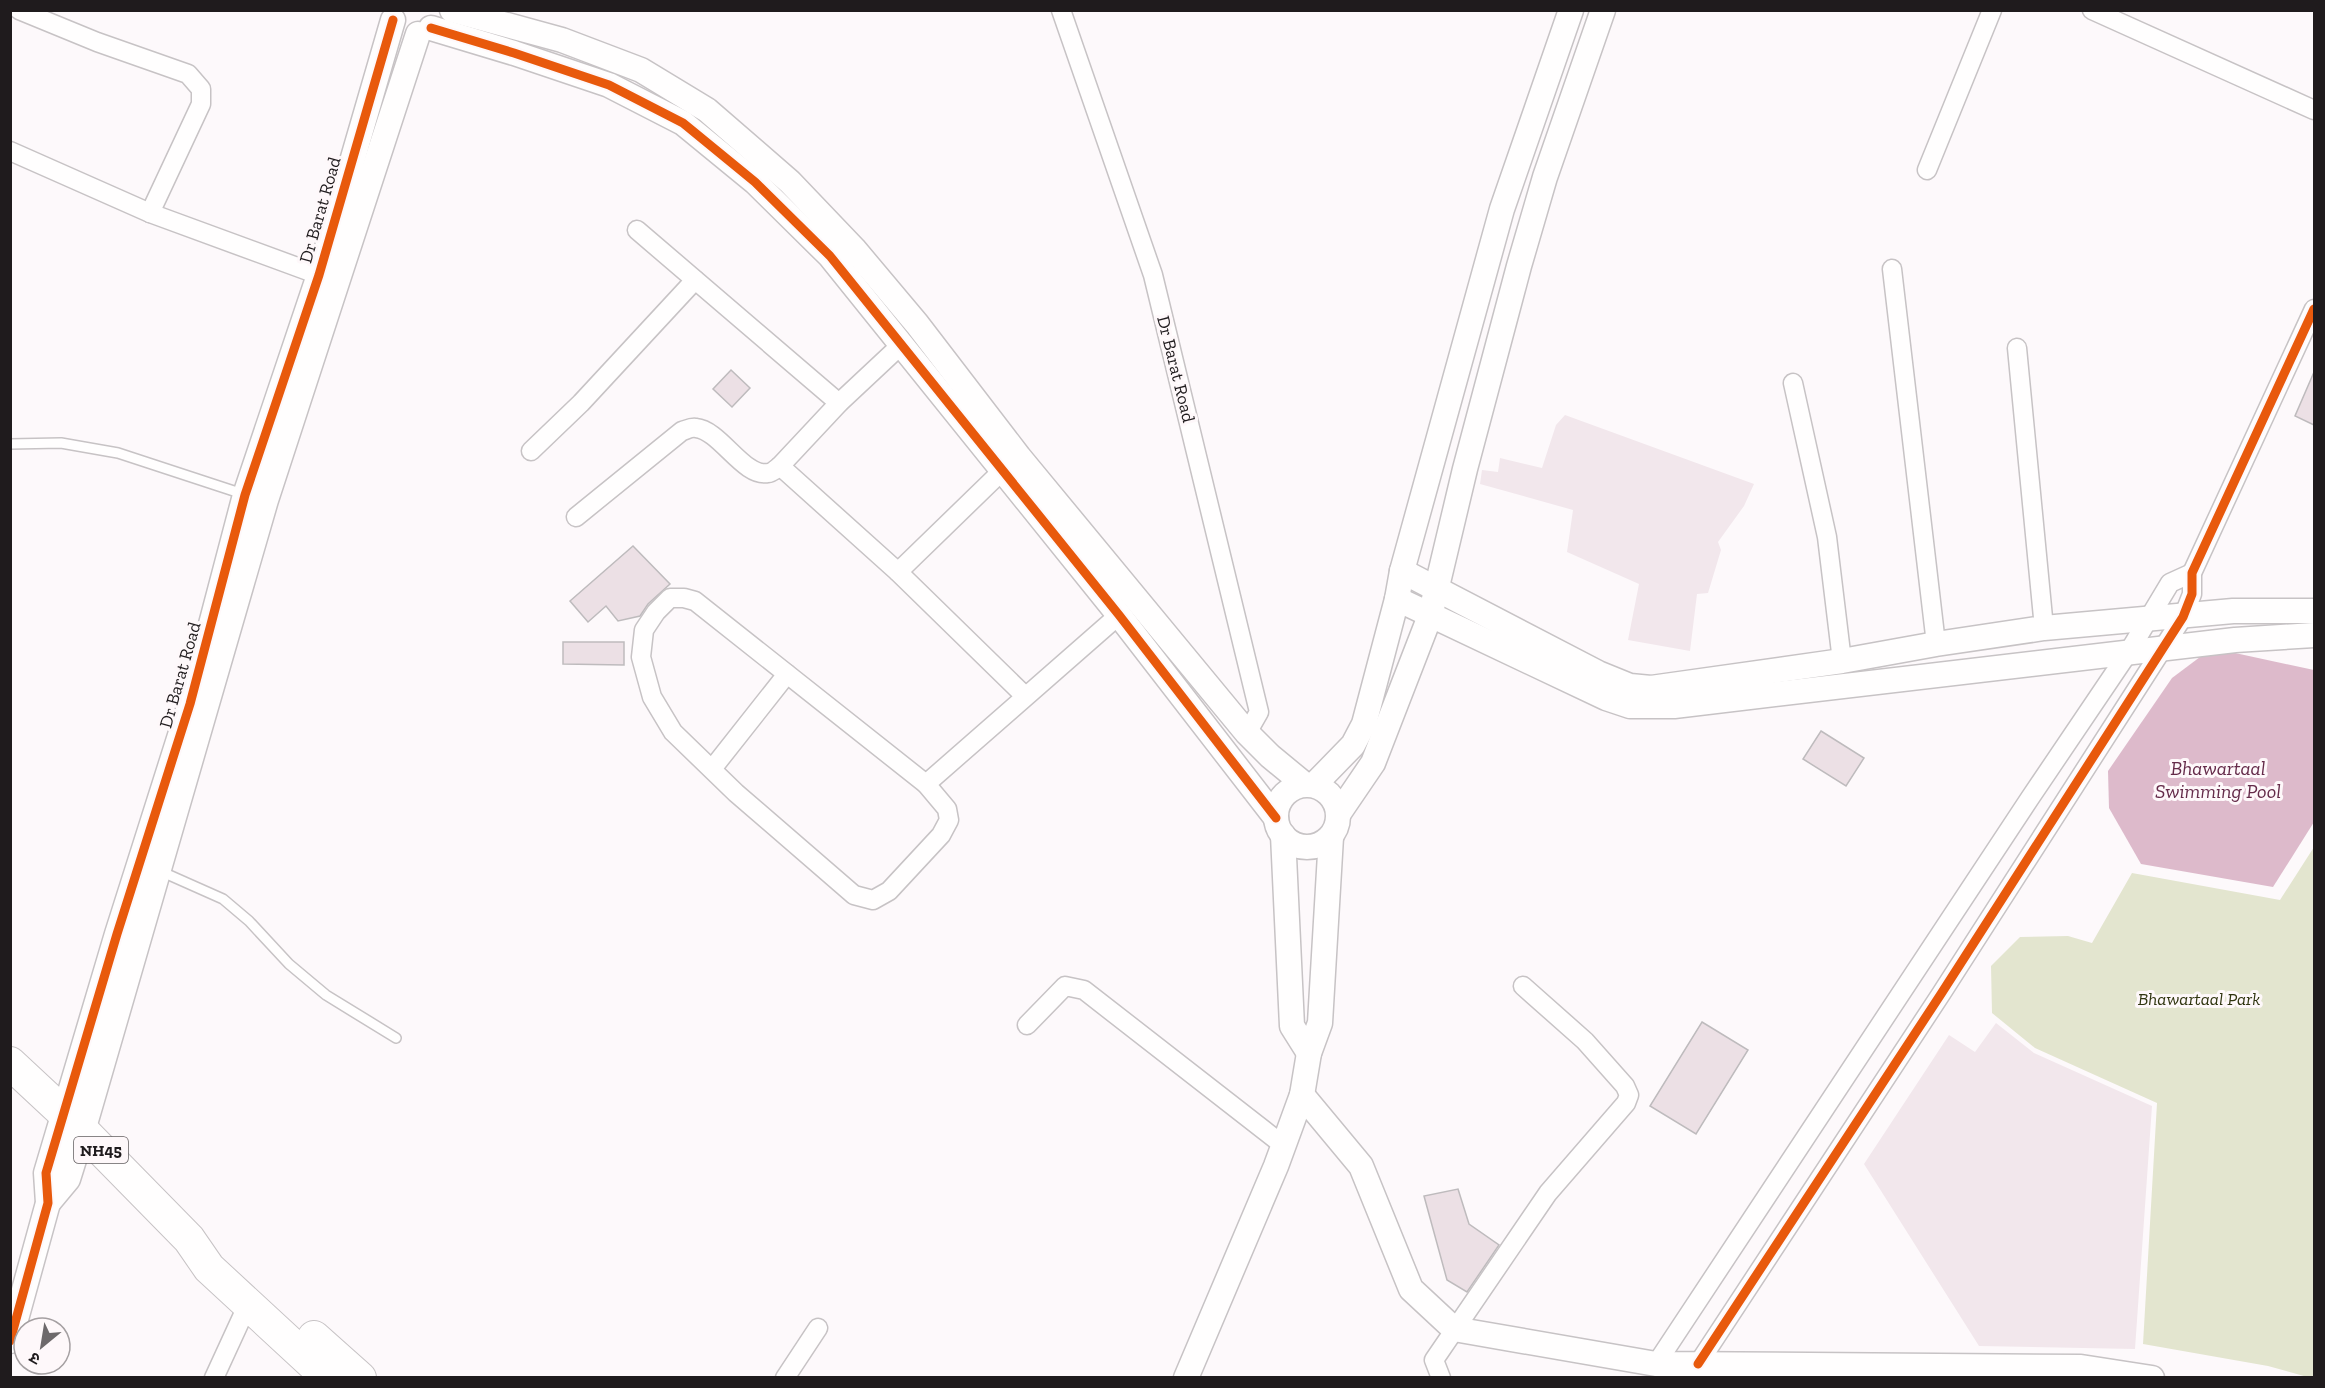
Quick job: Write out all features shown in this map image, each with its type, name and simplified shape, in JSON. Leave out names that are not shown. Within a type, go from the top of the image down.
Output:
[{"type":"highway","name":"NH45","points":[[10,1063],[74,1122],[189,1239],[209,1268],[328,1377]]},
{"type":"highway","name":"NH45","points":[[189,1239],[217,1252],[360,1377]]},
{"type":"street","points":[[19,10],[97,42],[188,74],[201,88],[201,104],[150,213]]},
{"type":"street","points":[[452,10],[562,40],[641,70],[707,110],[790,182],[854,249],[910,316],[1019,457],[1248,733],[1269,756],[1309,785],[1324,789],[1332,796],[1339,813]]},
{"type":"street","name":"Dr Barat Road","points":[[1061,10],[1153,275],[1259,712],[1248,733]]},
{"type":"street","points":[[1309,1053],[1292,1026],[1276,809],[1286,793],[1309,785],[1353,745],[1364,724],[1397,599],[1402,571],[1502,209],[1571,10]]},
{"type":"street","points":[[1186,1377],[1302,1095],[1309,1053],[1320,1023],[1331,837],[1339,813],[1373,763],[1430,616],[1465,469],[1519,266],[1545,177],[1603,10]]},
{"type":"street","points":[[1926,170],[1992,10]]},
{"type":"street","points":[[2092,10],[2314,110]]},
{"type":"street","points":[[390,14],[403,32],[428,24],[609,85],[683,123],[755,182],[830,256],[1119,615],[1279,827],[1297,846],[1306,848],[1324,843],[1331,837]]},
{"type":"street","name":"Dr Barat Road","points":[[10,1341],[13,1315],[48,1203],[68,1179],[74,1122],[117,934],[190,704],[262,441],[319,275],[390,14]]},
{"type":"street","name":"Dr Barat Road","points":[[74,1122],[159,870],[266,500],[428,24]]},
{"type":"street","points":[[10,151],[150,213],[319,275]]},
{"type":"street","points":[[638,230],[839,403]]},
{"type":"street","points":[[1892,269],[1936,644]]},
{"type":"street","points":[[531,451],[581,403],[695,280]]},
{"type":"street","points":[[1698,1364],[2183,617],[2192,594],[2192,573],[2308,338],[2314,309]]},
{"type":"street","points":[[576,517],[682,431],[694,427],[704,430],[750,468],[761,473],[770,473],[780,466],[839,403],[901,345]]},
{"type":"street","points":[[2017,348],[2044,628]]},
{"type":"street","points":[[1793,383],[1827,537],[1842,661]]},
{"type":"street","points":[[780,466],[898,572],[1024,696]]},
{"type":"street","points":[[898,572],[1002,471]]},
{"type":"street","points":[[1402,571],[1598,673],[1630,686],[1652,688],[1842,661],[2044,628],[2233,611],[2314,611]]},
{"type":"street","points":[[1656,1364],[2128,653],[2170,583],[2192,573]]},
{"type":"street","points":[[670,598],[695,601],[926,784],[946,809],[949,820],[941,835],[889,891],[873,900],[854,895],[736,793],[712,769],[673,732],[652,697],[641,657],[644,630],[656,612],[670,598]]},
{"type":"street","points":[[1397,599],[1606,698],[1630,706],[1674,706],[2235,640],[2314,635]]},
{"type":"street","points":[[926,784],[1119,615]]},
{"type":"street","points":[[712,769],[787,674]]},
{"type":"street","points":[[1027,1025],[1065,986],[1084,990],[1283,1145]]},
{"type":"street","points":[[1441,1377],[1434,1360],[1454,1329],[1548,1193],[1626,1103],[1629,1095],[1625,1086],[1585,1041],[1523,986]]},
{"type":"street","points":[[1302,1095],[1361,1166],[1411,1289],[1454,1329],[1656,1364],[2080,1367],[2152,1377]]},
{"type":"street","points":[[214,1377],[248,1304]]},
{"type":"street","points":[[785,1377],[818,1328]]},
{"type":"lane","points":[[10,444],[61,443],[118,453],[246,495]]},
{"type":"lane","points":[[159,870],[223,899],[249,921],[289,964],[326,995],[396,1038]]},
{"type":"shaded area","points":[[1565,415],[1754,484],[1744,506],[1718,542],[1721,550],[1708,593],[1697,594],[1690,651],[1628,640],[1639,584],[1567,552],[1573,510],[1480,484],[1482,470],[1498,472],[1500,458],[1542,468],[1556,425]]},
{"type":"shaded area","points":[[1996,1023],[2034,1053],[2152,1106],[2135,1349],[1979,1346],[1864,1164],[1949,1035],[1975,1052]]},
{"type":"green space","name":"Bhawartaal Park","points":[[2314,847],[2314,1377],[2311,1378],[2268,1366],[2143,1344],[2157,1103],[2035,1048],[1992,1013],[1991,966],[2020,937],[2068,936],[2092,943],[2132,873],[2280,900]]},
{"type":"water","name":"Bhawartaal Swimming Pool","points":[[2212,648],[2314,670],[2314,822],[2273,887],[2141,864],[2109,808],[2108,771],[2172,678]]},
{"type":"building","points":[[731,370],[750,388],[732,407],[713,389]]},
{"type":"building","points":[[2314,372],[2314,425],[2295,416]]},
{"type":"building","points":[[633,546],[670,584],[648,604],[640,616],[618,621],[606,606],[588,622],[570,601]]},
{"type":"building","points":[[563,642],[624,642],[624,665],[563,664]]},
{"type":"building","points":[[1821,731],[1864,758],[1846,786],[1803,759]]},
{"type":"building","points":[[1702,1022],[1748,1050],[1696,1134],[1650,1106]]},
{"type":"building","points":[[1458,1189],[1469,1224],[1499,1245],[1467,1292],[1447,1280],[1424,1196]]},
{"type":"cycle path","points":[[10,1341],[48,1203],[46,1173],[117,934],[190,704],[245,495],[319,275],[393,20]]},
{"type":"cycle path","points":[[431,28],[609,85],[683,123],[755,182],[830,256],[1119,615],[1276,818]]},
{"type":"cycle path","points":[[1698,1364],[1941,994],[2183,617],[2192,594],[2192,573],[2314,309]]}]
